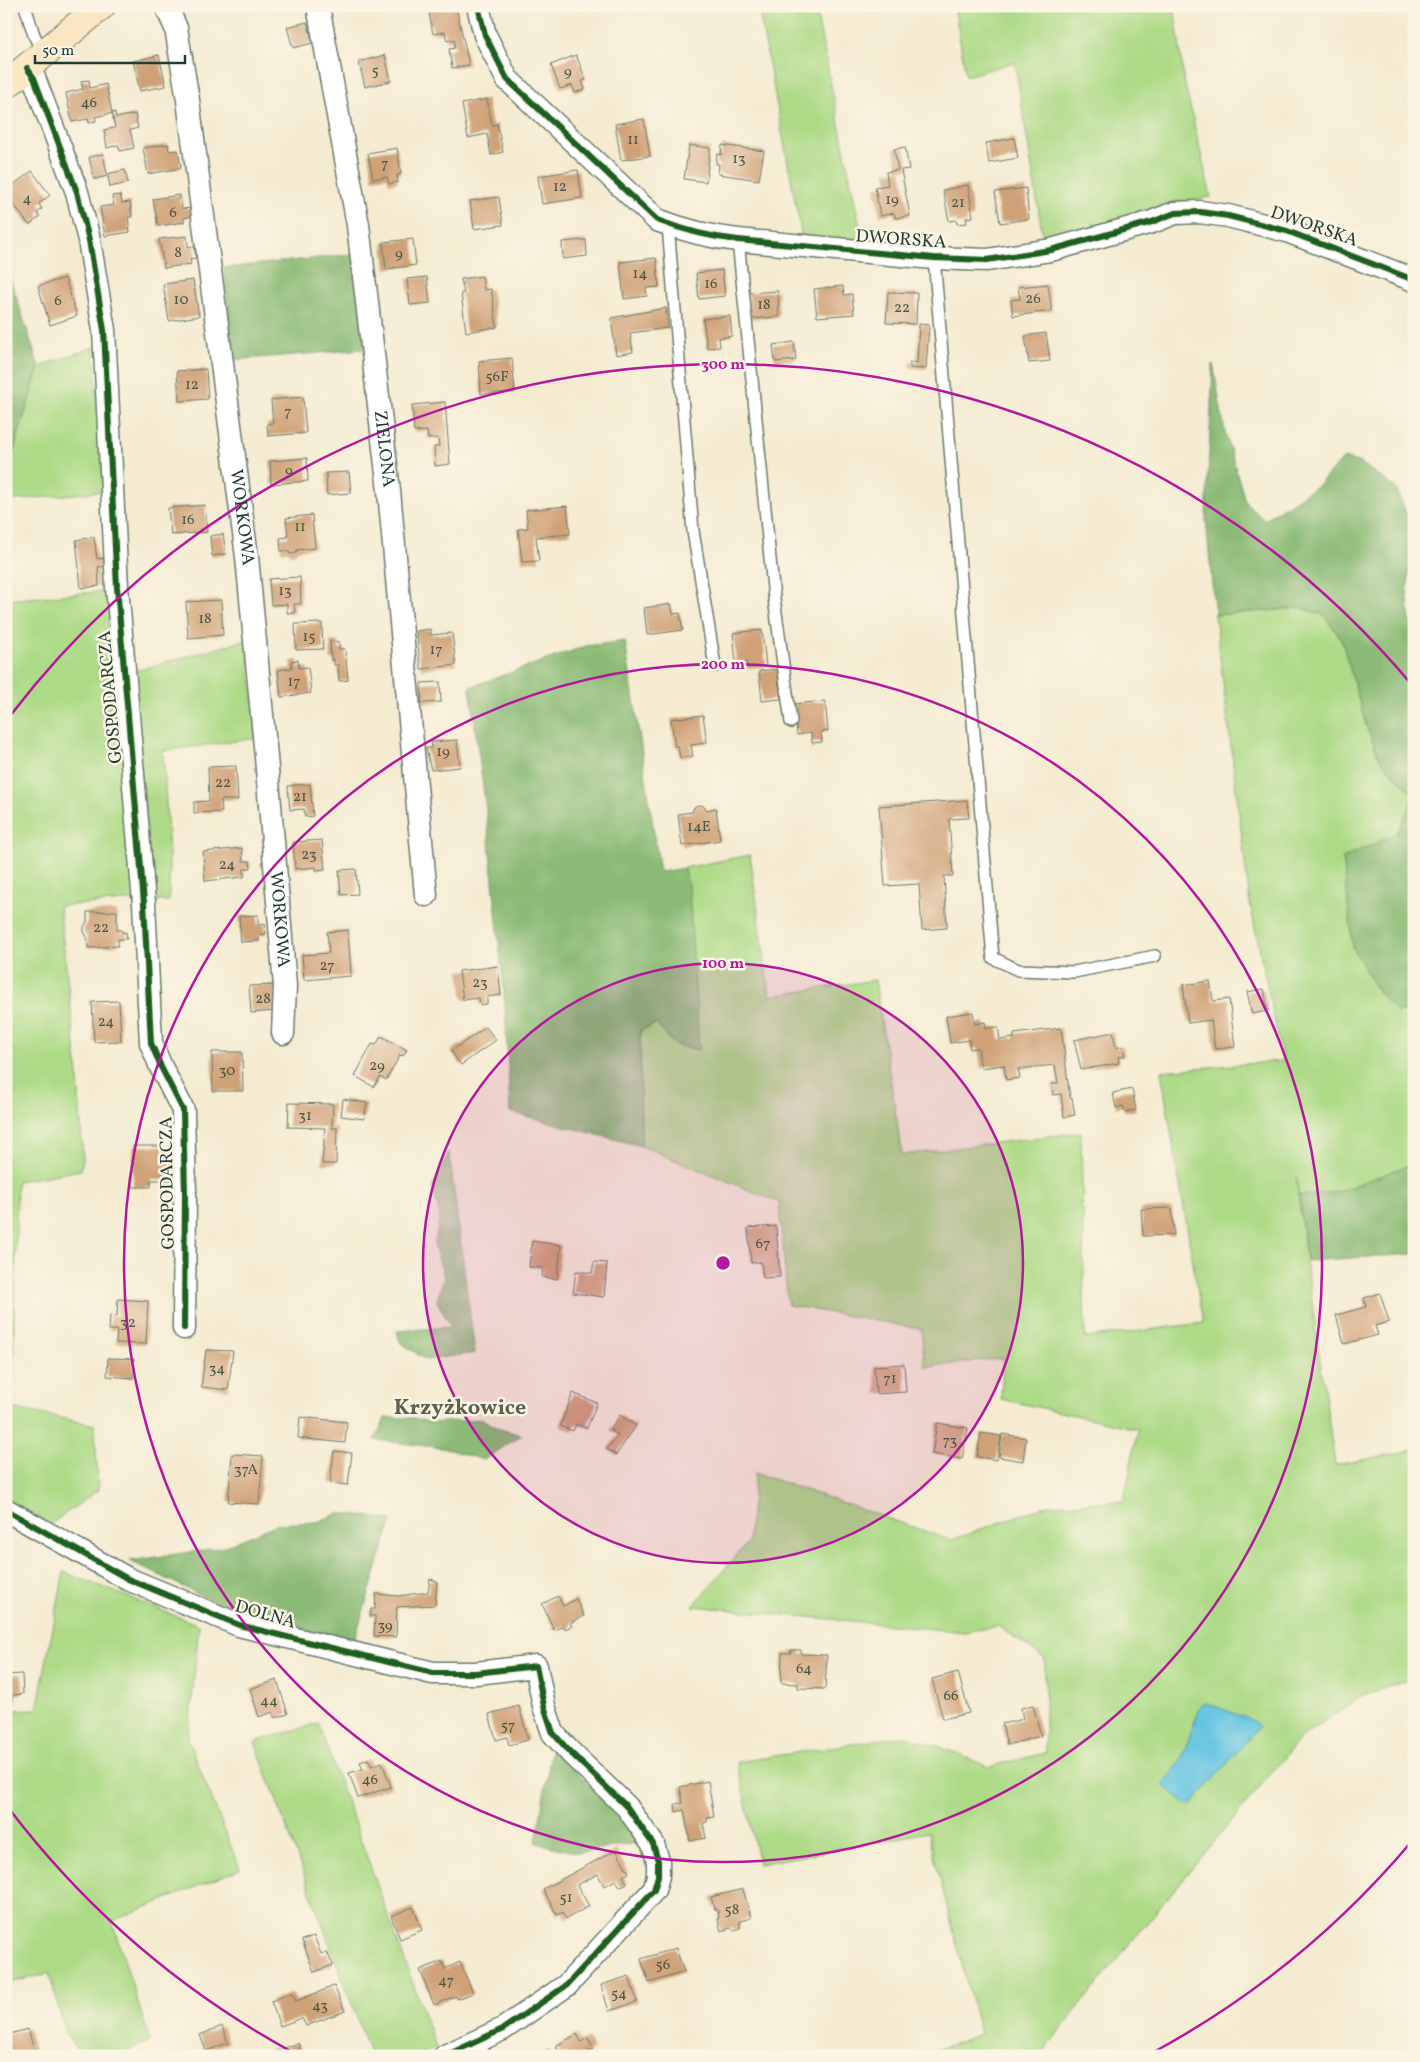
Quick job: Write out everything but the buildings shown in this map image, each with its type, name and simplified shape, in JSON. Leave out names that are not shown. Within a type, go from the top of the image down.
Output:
[{"type":"main road","points":[[6,85],[101,6]]},
{"type":"street","name":"WORKOWA","points":[[166,6],[176,28],[188,100],[246,548],[285,986],[283,1034]]},
{"type":"street","name":"ZIELONA","points":[[318,6],[358,226],[389,491],[426,895]]},
{"type":"street","name":"DWORSKA","points":[[478,6],[485,35],[507,79],[656,220],[668,225],[717,238],[934,258],[987,260],[1051,250],[1152,222],[1175,212],[1200,212],[1228,216],[1287,231],[1414,280]]},
{"type":"street","name":"GOSPODARCZA","points":[[36,62],[34,78],[76,192],[89,240],[104,330],[118,596],[144,903],[152,1043],[161,1067],[183,1110],[185,1193],[184,1328]]},
{"type":"street","name":"DOLNA","points":[[6,1510],[128,1579],[239,1625],[433,1673],[476,1673],[536,1666],[544,1706],[553,1733],[627,1807],[653,1844],[658,1861],[658,1876],[654,1890],[567,1985],[503,2029],[445,2056]]},
{"type":"lane","points":[[25,6],[34,35],[36,62]]},
{"type":"lane","points":[[668,225],[693,530],[715,666]]},
{"type":"lane","points":[[738,240],[774,598],[791,722]]},
{"type":"lane","points":[[934,258],[993,958],[1018,970],[1074,972],[1155,956]]},
{"type":"green space","points":[[758,6],[815,6],[863,242],[802,237]]},
{"type":"green space","points":[[954,6],[1174,6],[1184,80],[1211,197],[1169,203],[1044,244],[1015,62],[966,76]]},
{"type":"green space","points":[[355,254],[365,349],[233,360],[224,268]]},
{"type":"green space","points":[[6,265],[39,367],[6,476]]},
{"type":"green space","points":[[94,347],[104,491],[6,501],[6,476],[39,367]]},
{"type":"green space","points":[[1213,364],[1225,432],[1245,501],[1264,520],[1317,486],[1344,458],[1361,463],[1396,488],[1414,533],[1414,548],[1407,589],[1410,622],[1414,628],[1414,795],[1381,761],[1367,728],[1341,638],[1322,614],[1301,608],[1215,615],[1206,520]]},
{"type":"green space","points":[[108,591],[139,900],[59,906],[77,1063],[83,1159],[81,1170],[17,1181],[12,1408],[95,1425],[98,1490],[51,1524],[6,1498],[6,600]]},
{"type":"green space","points":[[1301,608],[1322,614],[1341,638],[1367,728],[1381,761],[1414,795],[1398,833],[1343,858],[1353,948],[1396,1012],[1414,1011],[1414,1163],[1337,1192],[1299,1196],[1296,1177],[1335,1465],[1414,1450],[1414,1678],[1364,1695],[1302,1736],[1117,1959],[1040,2056],[920,2056],[980,2034],[928,1832],[759,1864],[737,1762],[902,1736],[938,1746],[989,1767],[1045,1753],[1045,1659],[998,1626],[965,1632],[693,1606],[748,1542],[755,1473],[951,1540],[1048,1505],[1124,1501],[1138,1429],[1001,1399],[1003,1358],[925,1367],[921,1329],[788,1305],[779,1202],[641,1146],[640,1031],[656,1023],[675,1045],[689,887],[684,868],[750,855],[770,996],[875,980],[902,1155],[1081,1132],[1085,1338],[1203,1323],[1161,1071],[1283,1061],[1250,904],[1215,615]]},
{"type":"green space","points":[[247,640],[257,738],[163,751],[169,854],[169,901],[154,901],[131,672]]},
{"type":"green space","points":[[625,641],[660,872],[684,868],[689,887],[699,1050],[675,1045],[656,1024],[640,1031],[641,1146],[510,1112],[505,1002],[486,810],[470,687],[586,646]]},
{"type":"green space","points":[[1414,797],[1414,1011],[1396,1012],[1376,989],[1353,948],[1343,858],[1397,833]]},
{"type":"green space","points":[[449,1152],[475,1353],[426,1360],[400,1342],[397,1331],[451,1327],[437,1301],[444,1276],[434,1246],[440,1216],[432,1188]]},
{"type":"green space","points":[[1414,1163],[1414,1254],[1306,1261],[1299,1196],[1337,1192]]},
{"type":"green space","points":[[385,1418],[413,1418],[432,1423],[482,1419],[500,1429],[522,1435],[484,1460],[443,1448],[375,1440]]},
{"type":"green space","points":[[337,1514],[392,1520],[354,1641],[242,1615],[130,1561],[224,1547],[278,1524],[317,1522]]},
{"type":"green space","points":[[64,1572],[199,1625],[188,1740],[240,1869],[112,1921],[150,2041],[116,2056],[81,2056],[66,2034],[49,1973],[6,1984],[6,1710],[37,1709]]},
{"type":"green space","points":[[318,1723],[436,2047],[419,2056],[371,2056],[255,1742]]},
{"type":"green space","points":[[552,1746],[641,1842],[578,1853],[536,1843]]},
{"type":"water","points":[[1204,1702],[1254,1721],[1259,1727],[1189,1807],[1162,1784],[1180,1763],[1200,1707]]},
{"type":"cycle path","points":[[478,6],[485,35],[507,79],[657,220],[686,230],[738,240],[934,258],[987,260],[1051,250],[1152,222],[1175,213],[1200,212],[1228,216],[1287,231],[1414,280]]},
{"type":"cycle path","points":[[27,68],[34,78],[77,192],[89,240],[104,330],[117,587],[144,903],[151,1043],[183,1110],[185,1193],[184,1328]]},
{"type":"cycle path","points":[[6,1510],[128,1579],[239,1625],[433,1673],[476,1673],[536,1666],[544,1706],[553,1733],[627,1807],[653,1844],[658,1861],[658,1876],[654,1890],[567,1985],[503,2029],[445,2056]]},
{"type":"district","name":"Krzyżkowice","points":[[460,1408]]}]
